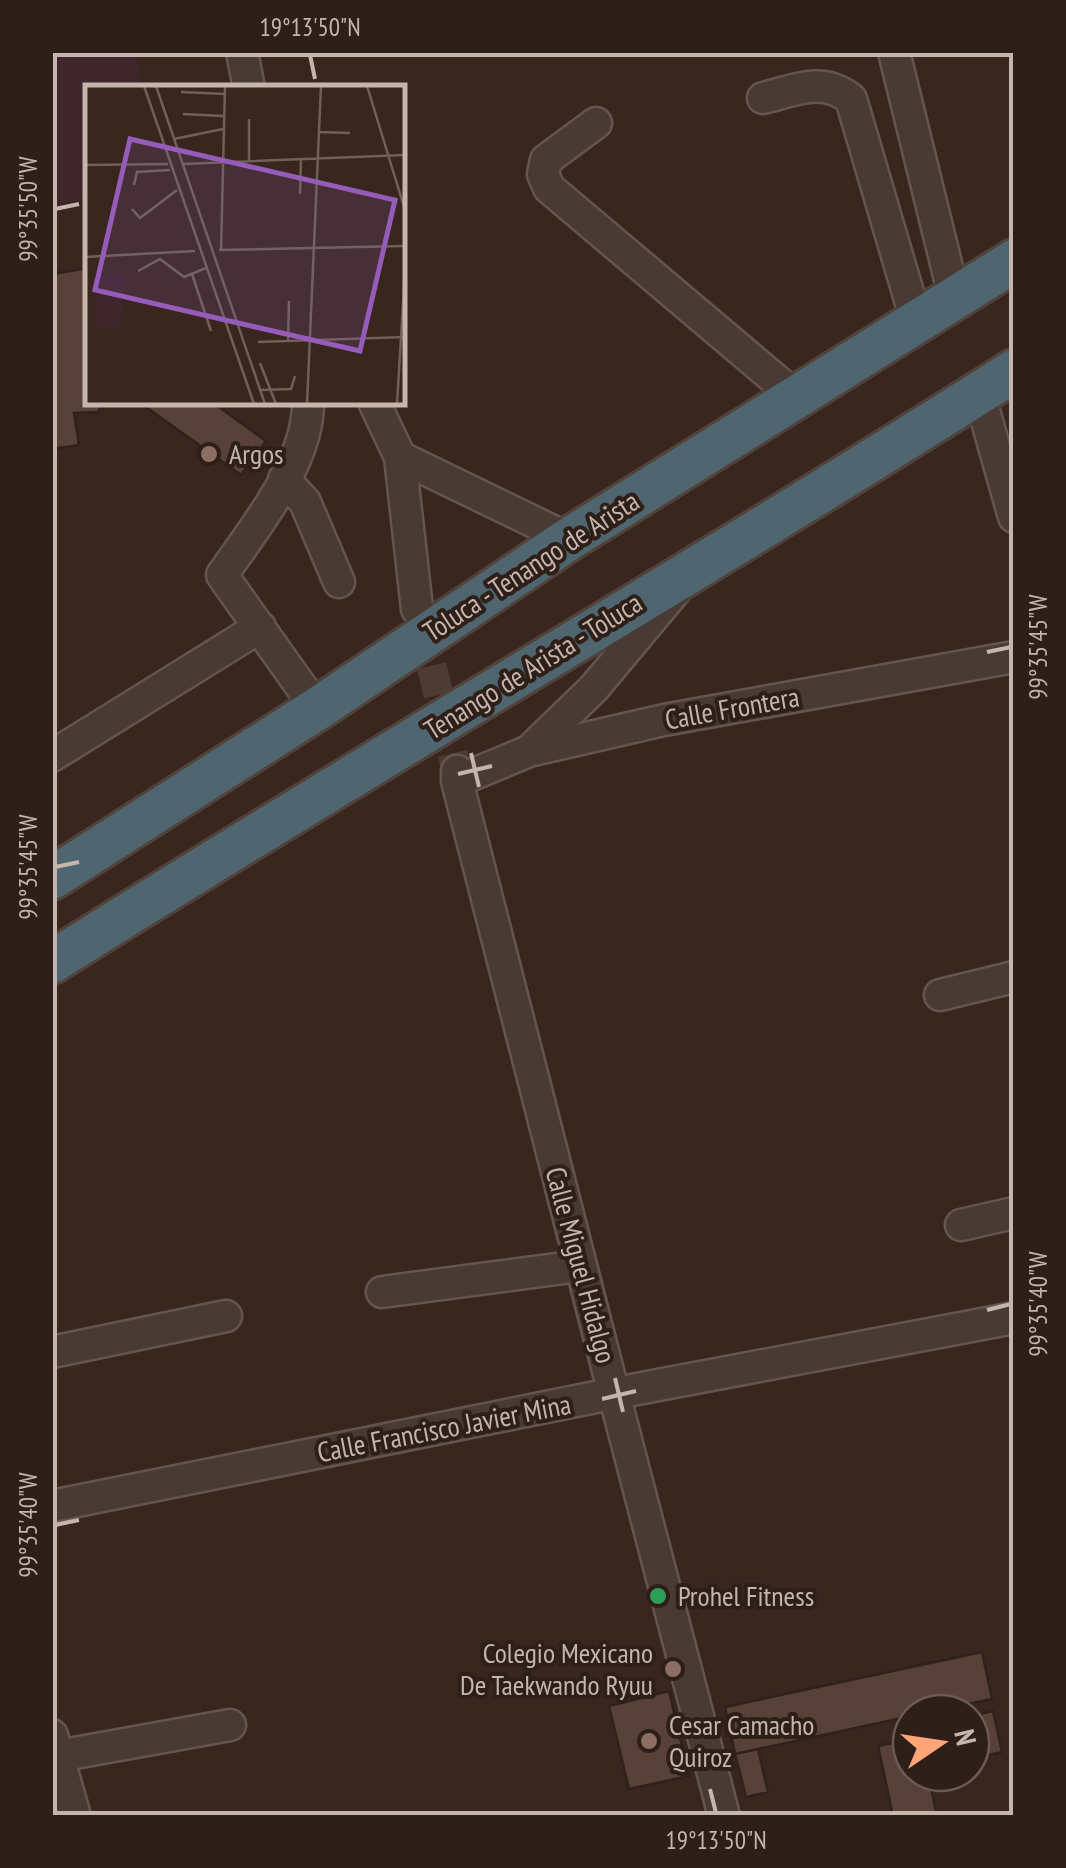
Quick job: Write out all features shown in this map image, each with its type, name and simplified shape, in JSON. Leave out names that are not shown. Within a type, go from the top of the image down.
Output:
[{"type":"highway","name":"Toluca - Tenango de Arista","points":[[52,878],[317,708],[569,538],[1014,261]]},
{"type":"highway","name":"Tenango de Arista - Toluca","points":[[52,962],[277,820],[425,734],[996,382]]},
{"type":"street","points":[[242,52],[248,85]]},
{"type":"street","points":[[894,52],[954,296]]},
{"type":"street","points":[[763,98],[823,84],[839,89],[851,99],[916,320]]},
{"type":"street","points":[[596,123],[546,160],[543,174],[549,188],[795,396]]},
{"type":"street","points":[[996,382],[1014,517]]},
{"type":"street","points":[[308,405],[301,449],[222,574],[317,708]]},
{"type":"street","points":[[375,405],[400,457],[417,609]]},
{"type":"street","points":[[400,457],[569,538]]},
{"type":"street","points":[[284,479],[305,502],[339,582]]},
{"type":"street","points":[[529,751],[594,688],[699,564]]},
{"type":"street","points":[[52,756],[260,627]]},
{"type":"street","name":"Calle Frontera","points":[[457,776],[529,751],[664,720],[1014,657]]},
{"type":"street","name":"Calle Miguel Hidalgo","points":[[457,776],[724,1816]]},
{"type":"street","points":[[940,995],[1014,977]]},
{"type":"street","points":[[961,1225],[1014,1213]]},
{"type":"street","points":[[382,1292],[580,1266]]},
{"type":"street","points":[[52,1352],[226,1316]]},
{"type":"street","name":"Calle Francisco Javier Mina","points":[[52,1506],[1014,1318]]},
{"type":"street","points":[[75,1816],[55,1746],[230,1725]]},
{"type":"shaded area","points":[[53,52],[136,53],[141,85],[85,85],[85,199],[53,205]]},
{"type":"building","points":[[85,270],[85,405],[102,405],[98,412],[74,413],[79,445],[52,449],[52,274]]},
{"type":"building","points":[[143,405],[216,405],[266,441],[241,475]]},
{"type":"building","points":[[982,1652],[991,1693],[891,1693],[891,1720],[735,1754],[725,1707]]},
{"type":"building","name":"Cesar Camacho Quiroz","points":[[669,1691],[689,1776],[629,1789],[609,1706]]},
{"type":"building","points":[[991,1711],[1002,1752],[991,1754]]},
{"type":"building","points":[[891,1743],[891,1793],[932,1793],[937,1816],[893,1816],[878,1746]]},
{"type":"building","points":[[758,1749],[768,1792],[746,1797],[735,1754]]},
{"type":"tunnel","points":[[421,622],[457,771]]},
{"type":"place","name":"Argos","points":[[209,454]]},
{"type":"place","name":"Prohel Fitness","points":[[658,1596]]},
{"type":"place","name":"Colegio Mexicano De Taekwando Ryuu","points":[[673,1669]]},
{"type":"place","name":"Cesar Camacho Quiroz","points":[[649,1741]]}]
